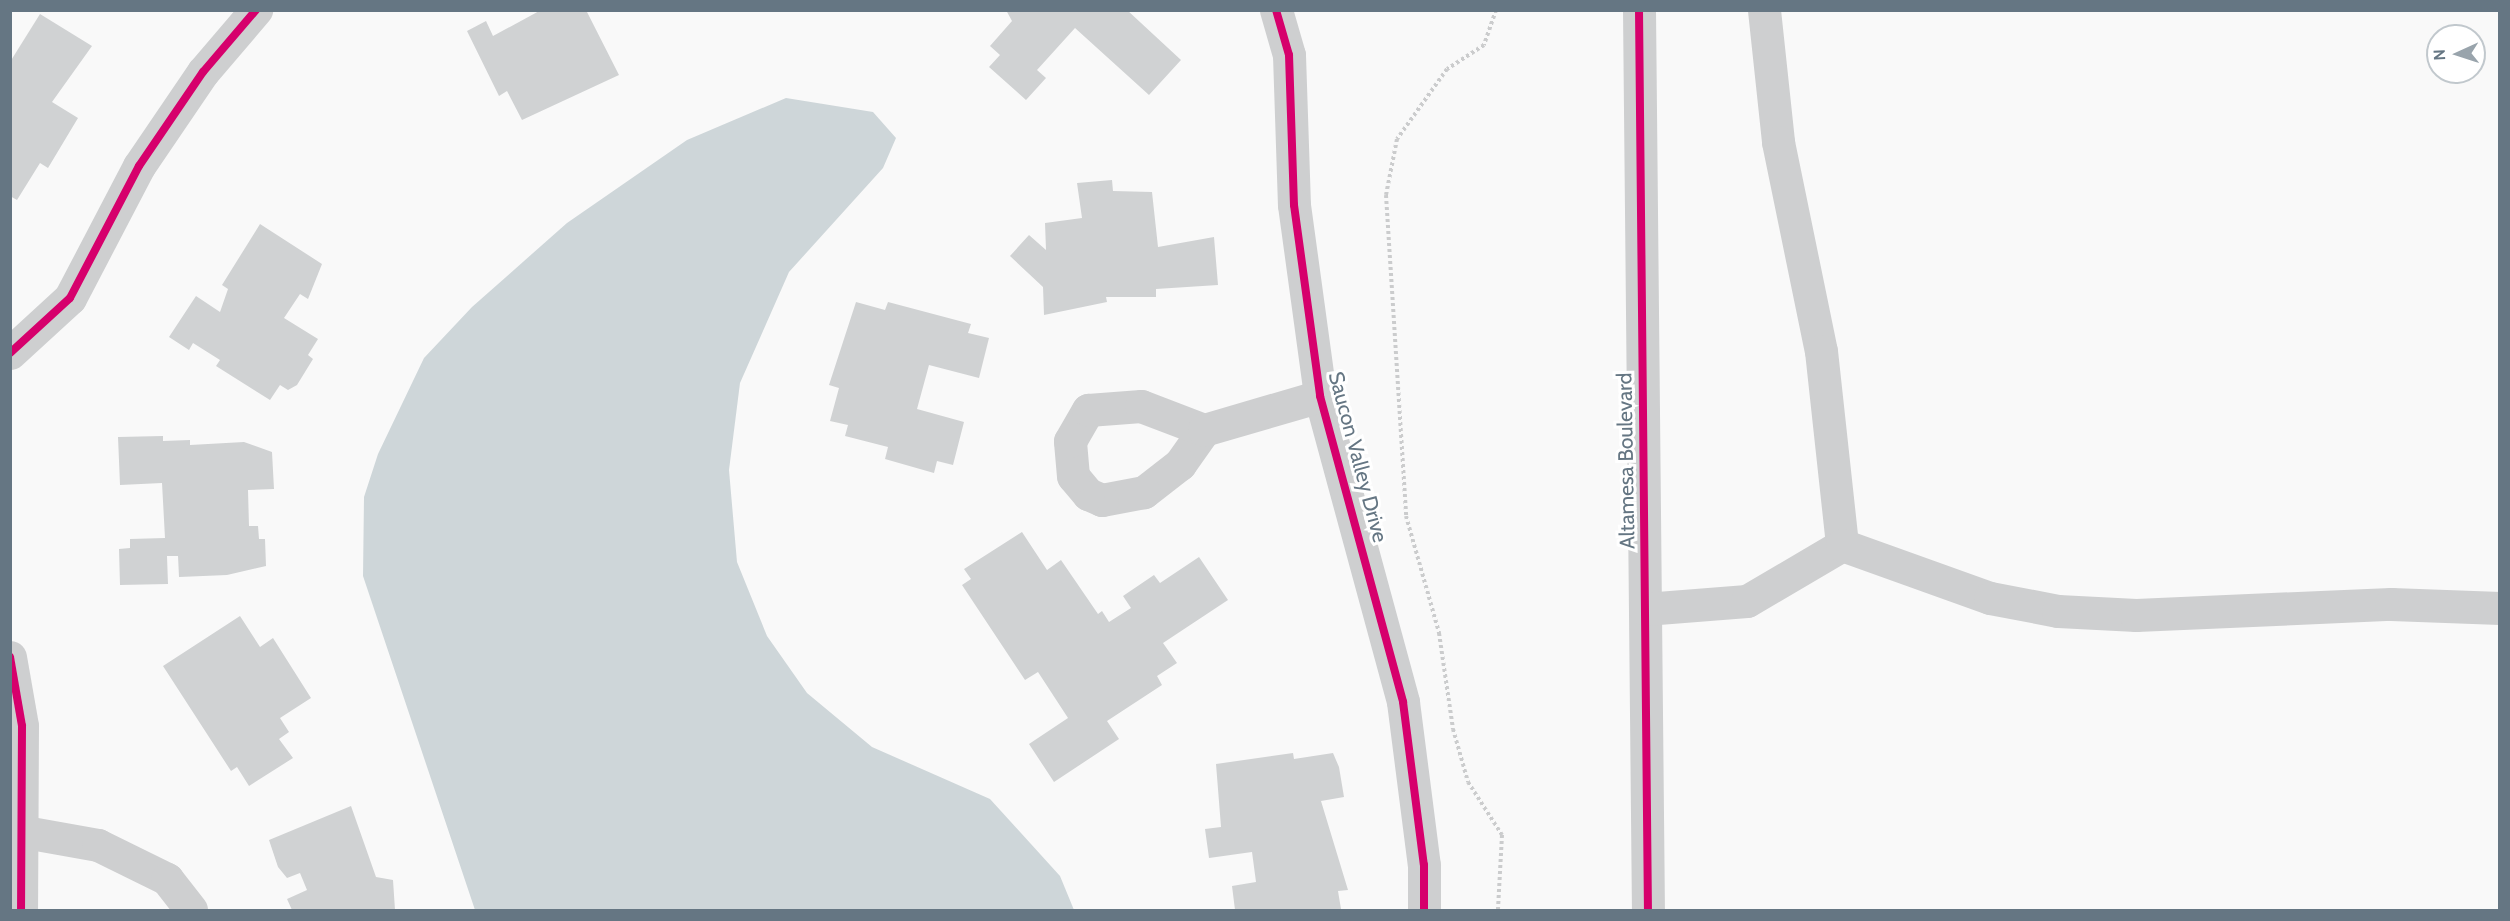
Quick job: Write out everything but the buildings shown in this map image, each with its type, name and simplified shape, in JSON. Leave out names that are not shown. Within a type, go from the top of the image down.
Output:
[{"type":"street","points":[[10,353],[70,298],[139,166],[203,72],[256,10]]},
{"type":"street","name":"Saucon Valley Drive","points":[[1275,10],[1289,55],[1294,205],[1320,396],[1403,702],[1424,865],[1424,910]]},
{"type":"street","name":"Altamesa Boulevard","points":[[1639,10],[1648,910]]},
{"type":"street","points":[[1764,10],[1778,142],[1821,351],[1842,545]]},
{"type":"street","points":[[1204,430],[1320,396]]},
{"type":"street","points":[[1645,609],[1747,601],[1842,545]]},
{"type":"street","points":[[1842,545],[1990,598],[2058,611],[2136,615],[2391,604],[2499,608]]},
{"type":"street","points":[[10,657],[22,726],[25,832],[21,910]]},
{"type":"street","points":[[25,832],[98,845],[167,879],[191,910]]},
{"type":"path","points":[[1496,10],[1484,45],[1446,69],[1397,139],[1386,195],[1406,516],[1439,633],[1453,729],[1468,782],[1502,835],[1498,910]]},
{"type":"shaded area","points":[[786,98],[873,112],[896,138],[883,168],[789,272],[740,383],[729,470],[737,562],[767,636],[807,693],[872,747],[990,799],[1060,876],[1074,910],[475,910],[363,576],[364,497],[378,454],[424,358],[472,307],[567,223],[687,140]]},
{"type":"cycle path","points":[[10,353],[70,298],[139,166],[203,72],[256,10]]},
{"type":"cycle path","points":[[1276,10],[1289,55],[1294,205],[1320,396],[1403,702],[1424,865],[1424,910]]},
{"type":"cycle path","points":[[1639,10],[1648,910]]},
{"type":"cycle path","points":[[10,657],[22,726],[21,910]]}]
